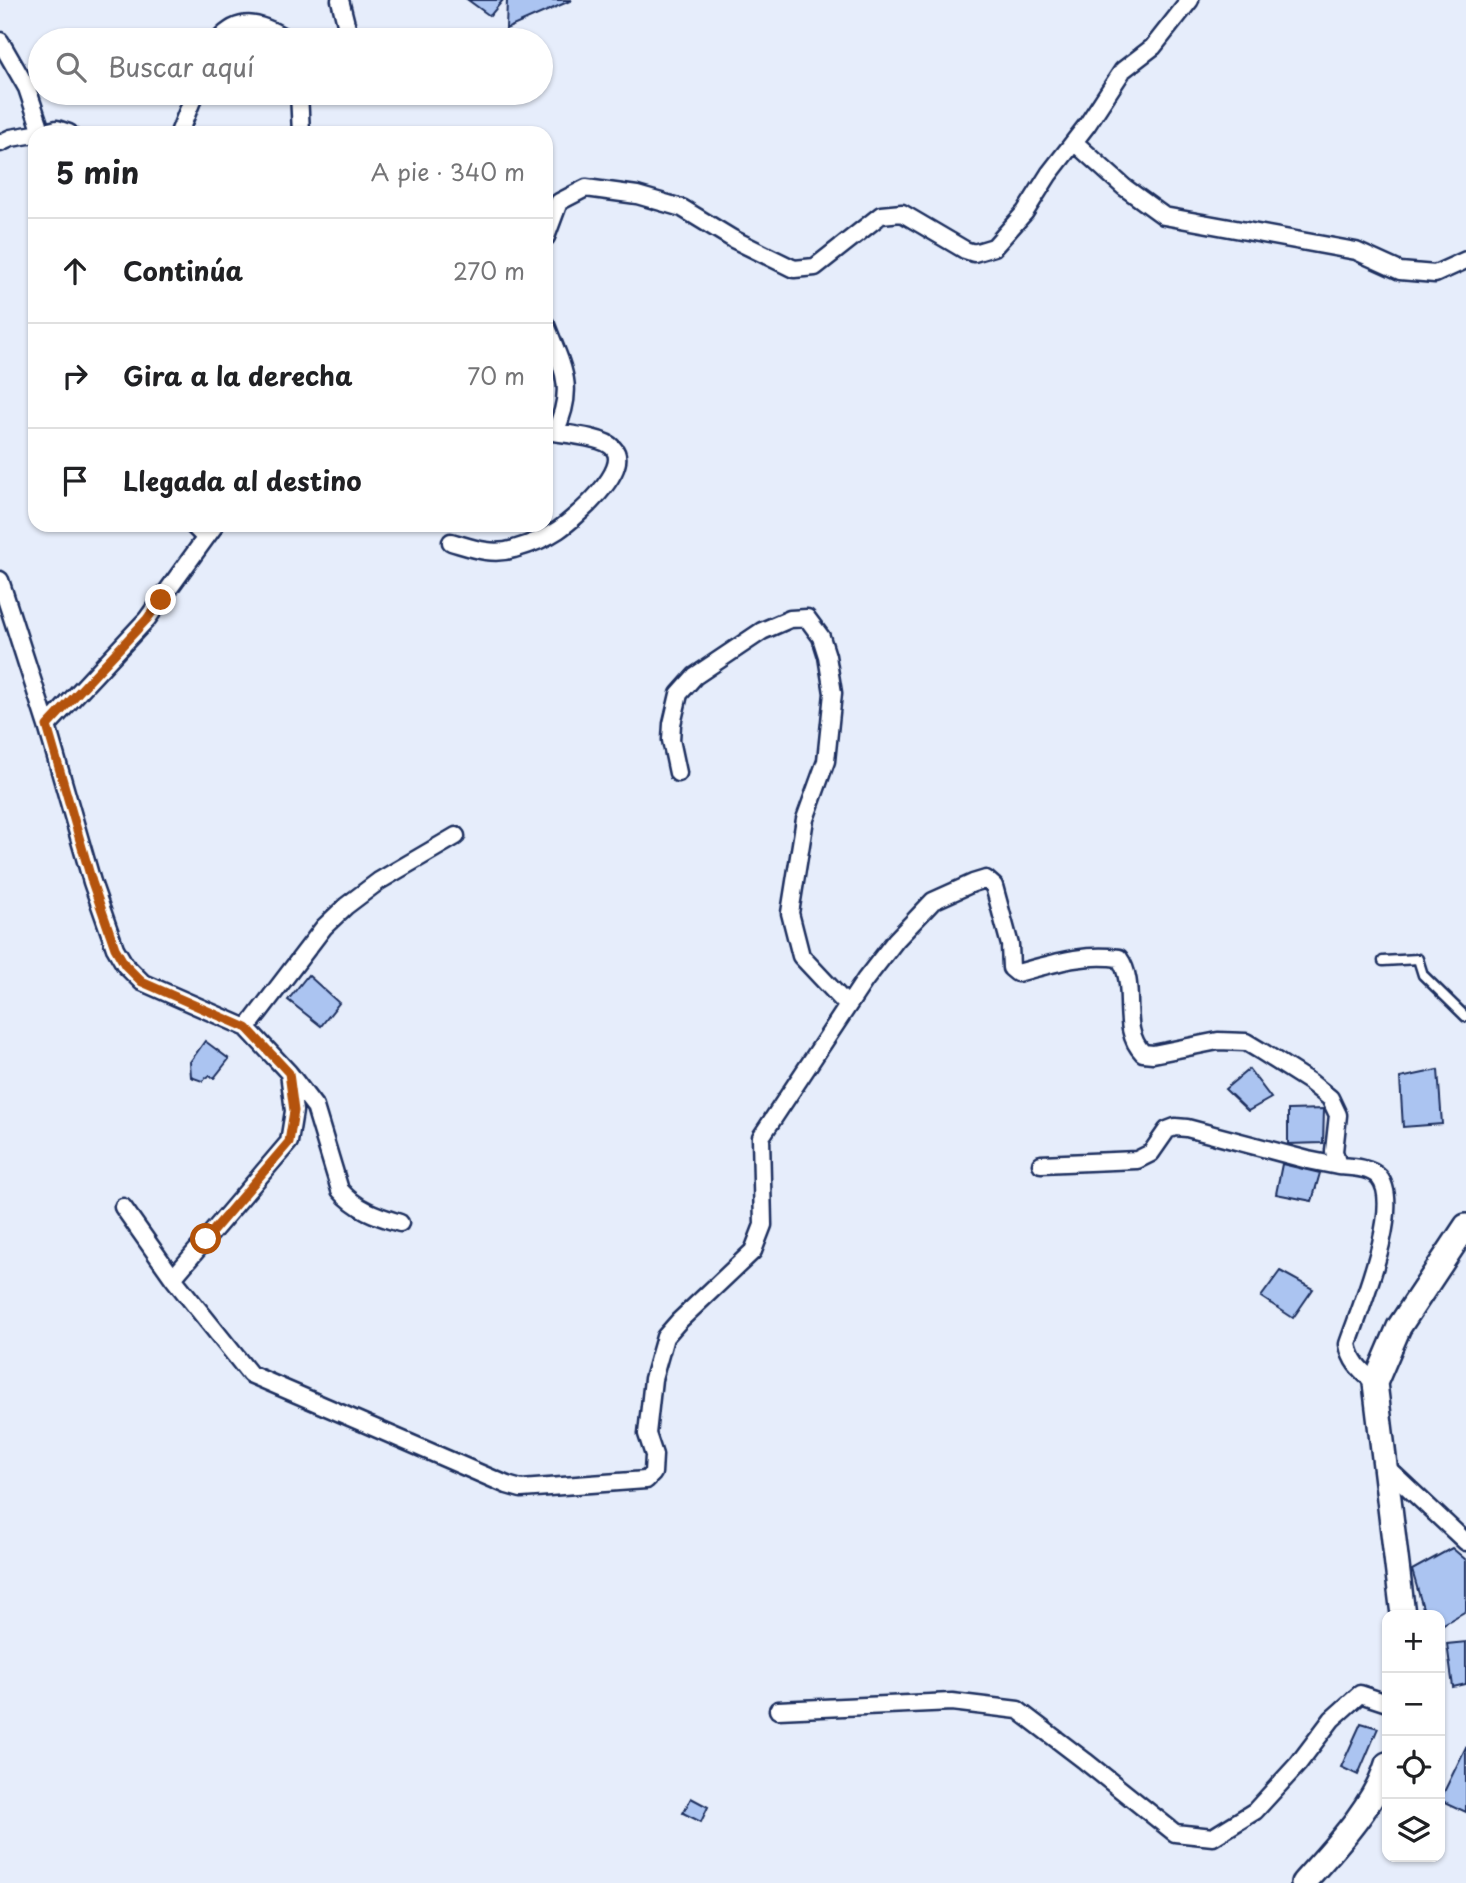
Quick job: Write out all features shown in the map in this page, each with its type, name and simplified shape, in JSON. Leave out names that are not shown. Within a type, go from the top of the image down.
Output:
[{"type":"main road","points":[[1402,1610],[1375,1383],[1399,1327],[1466,1226]]},
{"type":"main road","points":[[1303,1883],[1348,1832],[1382,1780]]},
{"type":"street","points":[[340,0],[347,28]]},
{"type":"street","points":[[553,218],[559,202],[586,188],[637,195],[682,208],[733,239],[794,269],[815,267],[881,215],[902,213],[974,253],[994,247],[1025,212],[1123,70],[1153,47],[1190,0]]},
{"type":"street","points":[[229,28],[247,24],[263,28]]},
{"type":"street","points":[[0,41],[28,91]]},
{"type":"street","points":[[33,105],[40,126]]},
{"type":"street","points":[[182,126],[190,105]]},
{"type":"street","points":[[300,105],[301,126]]},
{"type":"street","points":[[0,143],[28,135]]},
{"type":"street","points":[[1074,142],[1124,187],[1164,216],[1356,251],[1400,271],[1435,274],[1466,260]]},
{"type":"street","points":[[553,345],[566,380],[565,410],[553,427]]},
{"type":"street","points":[[451,542],[495,553],[514,550],[556,532],[587,509],[609,479],[617,463],[617,454],[612,446],[602,441],[553,432]]},
{"type":"street","points":[[47,726],[147,619],[210,532]]},
{"type":"street","points":[[0,580],[47,726],[92,882],[115,948],[125,965],[142,982],[247,1028],[289,1073],[315,1107],[335,1178],[347,1198],[364,1211],[400,1223]]},
{"type":"street","points":[[678,773],[671,740],[671,724],[679,694],[695,676],[762,631],[789,619],[807,618],[821,637],[833,693],[826,761],[805,819],[790,914],[801,956],[848,1006]]},
{"type":"street","points":[[247,1028],[324,927],[338,913],[379,881],[456,836]]},
{"type":"street","points":[[123,1207],[173,1278],[250,1374],[521,1489],[646,1480],[653,1472],[654,1455],[647,1434],[653,1379],[665,1337],[753,1251],[763,1224],[761,1137],[848,1006],[896,940],[933,901],[986,880],[994,886],[1010,945],[1011,968],[1017,974],[1048,963],[1098,955],[1119,958],[1127,969],[1130,1027],[1134,1044],[1143,1053],[1153,1054],[1218,1041],[1246,1042],[1310,1082],[1330,1098],[1338,1115],[1334,1151],[1338,1166]]},
{"type":"street","points":[[173,1278],[289,1142],[294,1111],[289,1073]]},
{"type":"street","points":[[1041,1164],[1137,1160],[1152,1153],[1167,1130],[1175,1127],[1338,1166],[1368,1170],[1379,1176],[1388,1206],[1379,1252],[1348,1344],[1350,1356],[1356,1366],[1375,1383]]},
{"type":"street","points":[[1385,1466],[1466,1542]]},
{"type":"street","points":[[778,1710],[952,1702],[1018,1710],[1175,1833],[1213,1837],[1255,1811],[1298,1764],[1332,1719],[1360,1694],[1382,1701]]},
{"type":"lane","points":[[194,532],[204,542]]},
{"type":"lane","points":[[1383,961],[1418,959],[1423,975],[1466,1017]]},
{"type":"building","points":[[468,0],[503,0],[490,16]]},
{"type":"building","points":[[507,0],[572,0],[508,28],[506,28]]},
{"type":"building","points":[[308,975],[339,1003],[321,1026],[288,1000]]},
{"type":"building","points":[[205,1041],[229,1059],[214,1078],[209,1076],[202,1081],[191,1077],[190,1062]]},
{"type":"building","points":[[1249,1069],[1271,1098],[1248,1111],[1225,1089]]},
{"type":"building","points":[[1438,1070],[1442,1124],[1403,1127],[1400,1078]]},
{"type":"building","points":[[1324,1109],[1323,1143],[1288,1144],[1288,1110]]},
{"type":"building","points":[[1282,1164],[1320,1173],[1312,1201],[1276,1194]]},
{"type":"building","points":[[1280,1271],[1313,1289],[1293,1318],[1261,1297]]},
{"type":"building","points":[[1452,1548],[1466,1560],[1466,1611],[1445,1623],[1445,1610],[1424,1610],[1412,1570]]},
{"type":"building","points":[[1466,1642],[1466,1684],[1453,1687],[1447,1644]]},
{"type":"building","points":[[1361,1723],[1378,1728],[1358,1775],[1341,1767]]},
{"type":"building","points":[[1466,1747],[1466,1812],[1445,1802],[1445,1790]]},
{"type":"building","points":[[691,1798],[708,1807],[701,1822],[683,1813]]},
{"type":"route","points":[[161,600],[147,619],[47,726],[92,882],[115,948],[125,965],[142,982],[247,1028],[289,1073],[294,1111],[289,1142],[206,1239]]}]
